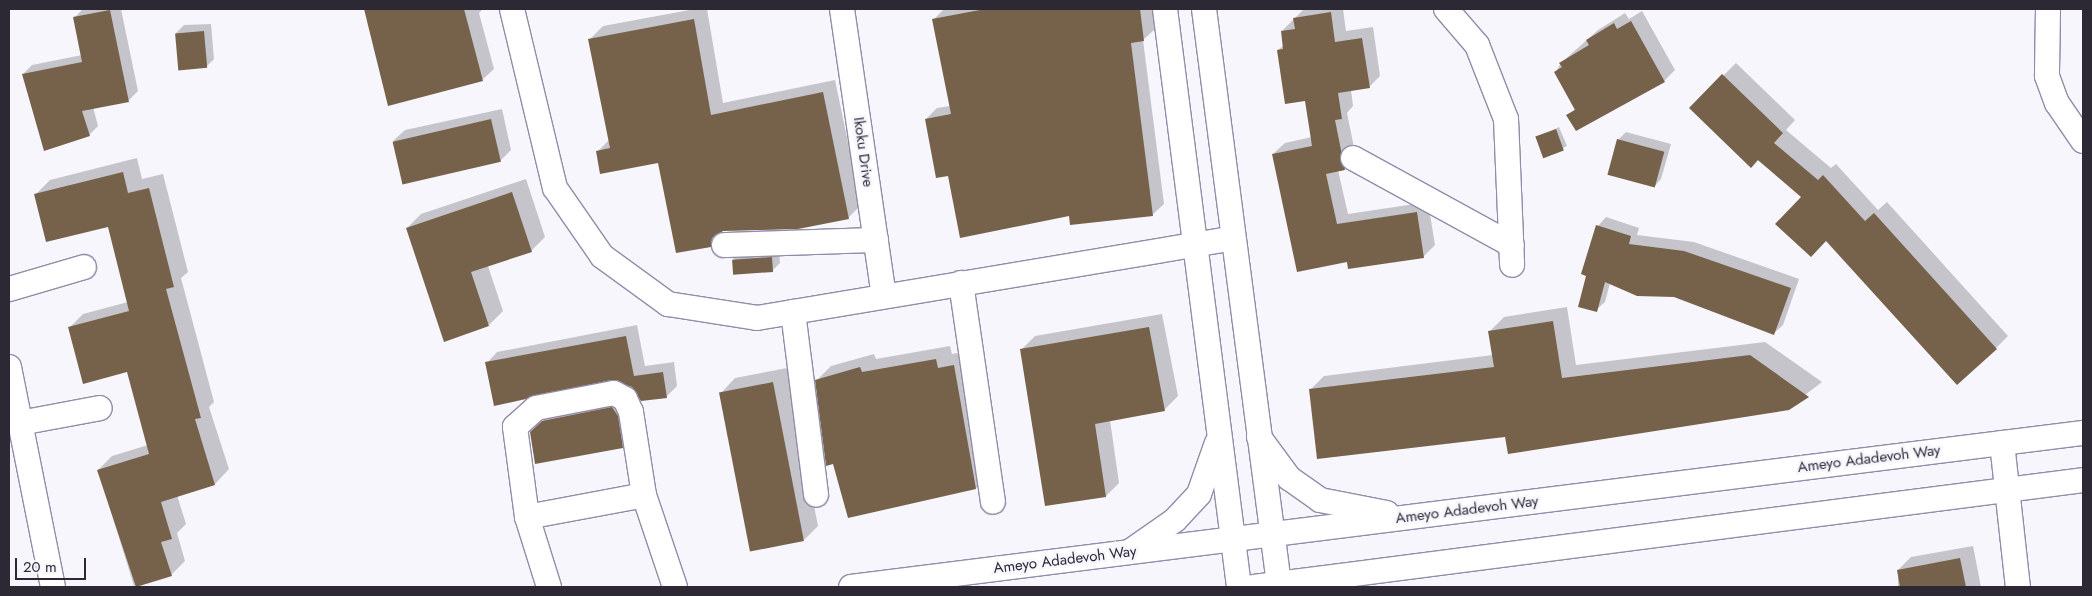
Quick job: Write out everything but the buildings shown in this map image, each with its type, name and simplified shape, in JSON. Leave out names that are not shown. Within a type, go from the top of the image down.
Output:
[{"type":"street","points":[[512,9],[555,188],[602,256],[668,304],[757,318],[1230,239]]},
{"type":"street","name":"Ikoku Drive","points":[[842,9],[884,296]]},
{"type":"street","points":[[1165,9],[1192,244],[1239,587]]},
{"type":"street","points":[[1204,9],[1230,239],[1278,584]]},
{"type":"street","points":[[1354,158],[1512,256],[1506,119],[1477,45],[1446,9]]},
{"type":"street","points":[[2048,9],[2046,76],[2057,103],[2083,141]]},
{"type":"street","points":[[724,245],[876,240]]},
{"type":"street","points":[[9,289],[84,267]]},
{"type":"street","points":[[961,283],[993,502]]},
{"type":"street","points":[[793,312],[816,495]]},
{"type":"street","points":[[9,367],[20,423],[18,473],[53,587]]},
{"type":"street","points":[[549,587],[527,517],[515,427],[536,408],[614,393],[625,399],[631,412],[644,495],[675,587]]},
{"type":"street","points":[[20,423],[100,408]]},
{"type":"street","name":"Ameyo Adadevoh Way","points":[[851,587],[2083,433]]},
{"type":"street","points":[[1258,437],[1289,478],[1320,500],[1408,517]]},
{"type":"street","points":[[1129,553],[1175,520],[1199,494],[1219,439]]},
{"type":"street","points":[[2002,443],[2018,587]]},
{"type":"street","points":[[1254,587],[2083,480]]},
{"type":"street","points":[[527,517],[644,495]]}]
